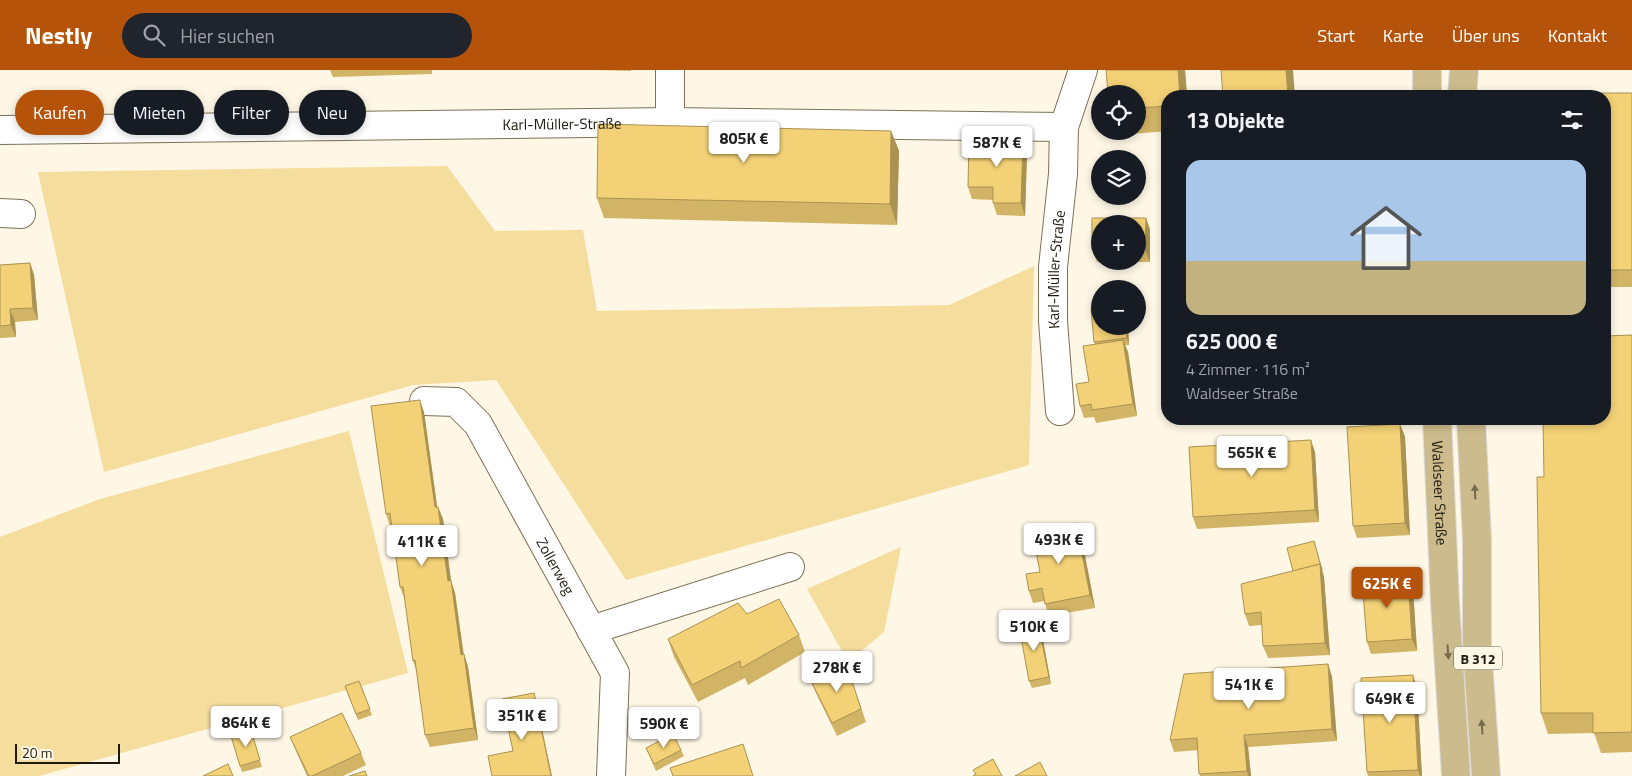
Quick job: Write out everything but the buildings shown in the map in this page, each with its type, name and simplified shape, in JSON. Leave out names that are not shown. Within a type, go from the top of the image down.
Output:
[{"type":"main road","points":[[1427,70],[1427,90]]},
{"type":"main road","points":[[1462,90],[1464,70]]},
{"type":"main road","name":"Waldseer Straße","points":[[1437,425],[1445,603],[1456,776]]},
{"type":"main road","name":"B 312","points":[[1471,425],[1477,540],[1477,646],[1486,776]]},
{"type":"street","points":[[670,70],[670,122]]},
{"type":"street","name":"Karl-Müller-Straße","points":[[1060,411],[1053,321],[1053,267],[1063,174],[1064,127],[1083,70]]},
{"type":"street","name":"Karl-Müller-Straße","points":[[0,130],[670,122],[1064,127]]},
{"type":"street","name":"Zollerweg","points":[[424,401],[456,402],[478,424],[615,673],[611,776]]},
{"type":"street","points":[[591,630],[790,567]]},
{"type":"shaded area","points":[[447,166],[495,231],[583,230],[597,311],[949,305],[1034,266],[1029,465],[626,580],[496,380],[413,385],[104,472],[38,172]]},
{"type":"shaded area","points":[[349,431],[408,673],[39,776],[0,776],[0,537],[100,499]]},
{"type":"shaded area","points":[[901,547],[884,632],[848,662],[807,589]]}]
